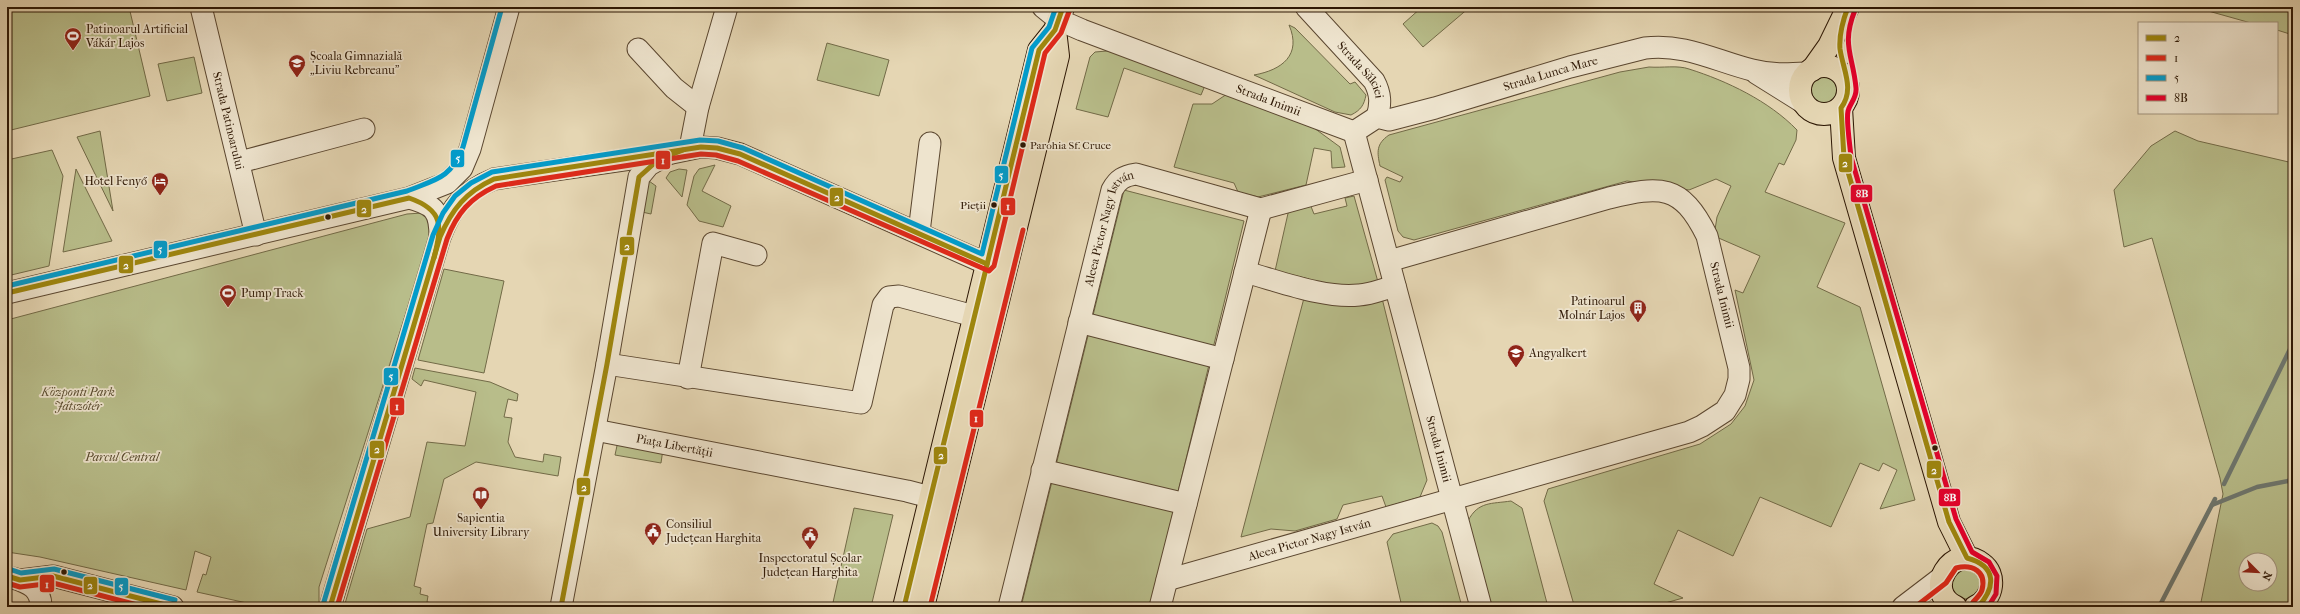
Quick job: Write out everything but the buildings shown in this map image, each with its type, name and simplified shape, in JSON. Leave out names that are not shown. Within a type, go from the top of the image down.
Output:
[{"type":"main road","points":[[1845,13],[1840,48],[1844,77],[1849,93],[1847,100],[1841,108],[1835,112],[1824,115],[1808,107],[1800,88],[1809,72],[1830,46],[1845,13]]},
{"type":"main road","points":[[904,607],[1039,50],[1055,16]]},
{"type":"main road","points":[[923,607],[1058,56],[1055,16]]},
{"type":"main road","points":[[1809,72],[1819,67],[1829,67],[1839,71],[1844,77]]},
{"type":"main road","name":"Strada Lunca Mare","points":[[1808,107],[1844,158]]},
{"type":"main road","name":"Strada Lunca Mare","points":[[1841,108],[1844,158],[1950,522],[1948,542],[1953,566]]},
{"type":"main road","points":[[1984,565],[1990,576],[1989,594],[1967,606],[1942,592],[1953,566],[1984,565]]},
{"type":"street","name":"Strada Patinoarului","points":[[201,7],[240,162],[256,235]]},
{"type":"street","points":[[7,293],[409,198],[440,187],[453,178],[462,168],[470,149],[509,7]]},
{"type":"street","points":[[561,607],[607,364],[639,177],[649,165],[681,151],[698,107],[727,7]]},
{"type":"street","name":"Strada Sălciei","points":[[1306,7],[1374,81],[1380,96],[1380,108],[1377,117]]},
{"type":"street","points":[[1326,28],[1323,17],[1329,7]]},
{"type":"street","name":"Strada Inimii","points":[[1055,16],[1354,132],[1481,607]]},
{"type":"street","name":"Strada Lunca Mare","points":[[1377,117],[1389,120],[1397,118],[1570,67],[1651,47],[1688,50],[1752,70],[1776,74],[1809,72]]},
{"type":"street","points":[[638,49],[674,88],[698,107]]},
{"type":"street","name":"Strada Lunca Mare","points":[[1752,70],[1808,107]]},
{"type":"street","points":[[1354,132],[1377,117]]},
{"type":"street","points":[[240,162],[364,129]]},
{"type":"street","points":[[919,232],[930,143]]},
{"type":"street","points":[[330,607],[440,237],[455,205],[473,188],[494,179],[681,151],[717,148],[740,154],[919,232],[987,264]]},
{"type":"street","points":[[470,149],[477,170],[485,177],[494,179]]},
{"type":"street","points":[[610,162],[624,166],[639,177]]},
{"type":"street","name":"Aleea Pictor Nagy István","points":[[1009,607],[1112,190],[1117,181],[1126,176],[1136,174],[1261,210]]},
{"type":"street","points":[[1160,607],[1261,210],[1367,180]]},
{"type":"street","name":"Strada Inimii","points":[[1388,261],[1602,200],[1650,190],[1666,192],[1679,198],[1696,216],[1707,236],[1739,368],[1735,396],[1725,410],[1702,426],[1689,432],[1452,499]]},
{"type":"street","points":[[409,198],[428,204],[436,212],[439,220],[440,237]]},
{"type":"street","points":[[688,378],[713,243],[756,255]]},
{"type":"street","points":[[1245,272],[1329,293],[1346,295],[1359,295],[1395,286]]},
{"type":"street","points":[[607,364],[688,378],[861,403],[883,305],[889,297],[899,296],[974,316]]},
{"type":"street","points":[[1079,322],[1223,359]]},
{"type":"street","name":"Piața Libertății","points":[[595,430],[930,497]]},
{"type":"street","points":[[1042,470],[1186,504]]},
{"type":"street","points":[[930,497],[942,529]]},
{"type":"street","name":"Aleea Pictor Nagy István","points":[[1167,580],[1452,499]]},
{"type":"street","points":[[1903,607],[1953,566]]},
{"type":"street","points":[[13,578],[53,576],[173,607]]},
{"type":"street","points":[[13,578],[31,584],[38,592],[41,607]]},
{"type":"street","points":[[1914,607],[1967,606]]},
{"type":"green space","name":"Patinoarul Artificial Vákár Lajos","points":[[7,7],[129,7],[150,96],[7,131]]},
{"type":"green space","points":[[1422,7],[1470,7],[1423,47],[1403,24]]},
{"type":"green space","points":[[2194,7],[2293,7],[2293,35],[2278,30],[2278,22],[2247,22]]},
{"type":"green space","points":[[1289,25],[1295,28],[1350,84],[1355,82],[1366,95],[1360,109],[1351,115],[1335,112],[1254,75],[1273,69],[1281,65],[1287,59],[1291,53],[1293,45]]},
{"type":"green space","points":[[827,43],[889,60],[879,96],[817,80]]},
{"type":"green space","points":[[1107,51],[1206,83],[1201,95],[1124,68],[1108,117],[1076,109],[1090,57],[1095,52]]},
{"type":"green space","points":[[194,57],[202,93],[167,101],[158,64]]},
{"type":"green space","points":[[1649,67],[1685,68],[1718,80],[1761,101],[1797,130],[1796,140],[1784,165],[1779,163],[1765,192],[1845,223],[1817,287],[1860,307],[1915,500],[1880,509],[1897,470],[1883,463],[1879,471],[1860,463],[1831,527],[1760,497],[1733,556],[1678,530],[1654,584],[1683,598],[1651,607],[1570,607],[1574,605],[1544,501],[1548,489],[1700,444],[1731,424],[1745,406],[1754,380],[1735,290],[1743,293],[1760,256],[1714,236],[1717,217],[1731,186],[1716,179],[1689,190],[1627,181],[1414,240],[1403,237],[1398,231],[1385,180],[1387,177],[1400,182],[1403,177],[1380,166],[1378,149],[1385,138],[1389,135],[1620,72]]},
{"type":"green space","points":[[1825,74],[1831,75],[1838,81],[1841,90],[1840,96],[1834,103],[1825,106],[1819,105],[1812,99],[1809,90],[1810,84],[1816,77]]},
{"type":"green space","points":[[1227,94],[1310,125],[1340,147],[1345,167],[1332,168],[1331,151],[1314,148],[1306,185],[1258,197],[1238,192],[1234,183],[1174,167],[1193,104],[1212,104]]},
{"type":"green space","points":[[100,131],[113,211],[77,137]]},
{"type":"green space","points":[[2175,131],[2198,141],[2293,163],[2293,607],[2200,607],[2223,494],[2220,478],[2152,238],[2124,247],[2114,190],[2151,146]]},
{"type":"green space","points":[[52,150],[63,176],[49,266],[7,276],[7,160]]},
{"type":"green space","points":[[715,165],[702,191],[731,206],[723,227],[699,221],[687,205],[694,176],[699,169]]},
{"type":"green space","points":[[76,169],[112,241],[63,252]]},
{"type":"green space","points":[[679,169],[687,170],[682,197],[666,178],[670,172]]},
{"type":"green space","points":[[649,181],[656,186],[651,214],[642,212]]},
{"type":"green space","points":[[1124,190],[1244,221],[1150,607],[1021,607]]},
{"type":"green space","points":[[1354,196],[1378,282],[1427,480],[1420,497],[1386,507],[1382,496],[1343,505],[1337,519],[1295,531],[1271,529],[1241,537],[1309,279],[1275,271],[1289,209],[1310,204],[1314,214],[1347,206],[1345,198]]},
{"type":"green space","name":"Parcul Central","points":[[422,213],[430,218],[432,231],[319,587],[319,603],[314,607],[265,607],[197,592],[203,574],[206,575],[211,557],[195,551],[186,590],[40,557],[7,552],[7,320],[407,214]]},
{"type":"green space","points":[[444,269],[504,281],[484,373],[418,360]]},
{"type":"green space","points":[[415,368],[490,382],[518,394],[517,401],[508,399],[504,417],[512,418],[508,442],[515,457],[543,462],[544,454],[561,457],[558,476],[476,462],[444,479],[433,523],[427,524],[414,586],[421,588],[420,594],[428,596],[427,602],[438,604],[437,607],[344,607],[367,529],[410,517],[427,442],[465,446],[476,392],[424,380],[421,386],[412,379]]},
{"type":"green space","points":[[618,441],[663,449],[661,463],[615,455]]},
{"type":"green space","points":[[1511,501],[1522,508],[1548,607],[1488,607],[1468,521],[1476,510],[1481,507],[1492,503]]},
{"type":"green space","points":[[854,508],[893,515],[871,607],[832,607]]},
{"type":"green space","points":[[1432,523],[1438,526],[1442,532],[1462,607],[1402,607],[1387,542],[1393,534]]},
{"type":"green space","points":[[1966,569],[1976,574],[1981,584],[1976,594],[1966,599],[1956,594],[1951,584],[1956,574]]},
{"type":"waterway","points":[[2224,484],[2293,343]]},
{"type":"waterway","points":[[2212,505],[2257,487],[2293,480]]},
{"type":"waterway","points":[[2159,607],[2215,499]]},
{"type":"transit line","name":"5","points":[[7,286],[407,191],[434,180],[447,172],[453,166],[463,147],[502,7]]},
{"type":"transit line","name":"5","points":[[323,605],[433,235],[443,213],[455,196],[471,183],[492,172],[700,140],[718,141],[743,148],[982,254],[1032,48],[1049,27],[1056,7]]},
{"type":"transit line","name":"2","points":[[904,607],[1039,50],[1055,30],[1063,7]]},
{"type":"transit line","name":"2","points":[[1848,7],[1844,17],[1840,39],[1840,49],[1848,87],[1845,101],[1841,108],[1844,158],[1949,522],[1967,558],[1984,566],[1990,578],[1988,592],[1978,607]]},
{"type":"transit line","name":"1","points":[[337,607],[447,239],[455,221],[472,201],[496,186],[701,154],[716,155],[738,161],[989,271],[994,266],[1045,53],[1061,33],[1070,9]]},
{"type":"transit line","name":"8B","points":[[1855,10],[1851,22],[1848,41],[1856,88],[1854,98],[1848,111],[1851,157],[1956,519],[1972,552],[1989,562],[1997,576],[1996,594],[1988,607]]},
{"type":"transit line","name":"2","points":[[330,607],[440,237],[450,218],[461,202],[484,184],[494,179],[701,147],[717,148],[740,154],[987,264]]},
{"type":"transit line","name":"2","points":[[561,607],[607,364],[639,177],[658,160],[683,150]]},
{"type":"transit line","name":"2","points":[[7,293],[409,198],[429,208],[438,220],[439,228],[434,258]]},
{"type":"transit line","name":"1","points":[[930,607],[1023,230]]},
{"type":"transit line","name":"1","points":[[1915,607],[1946,583],[1956,568],[1962,567],[1977,570],[1982,578],[1983,583],[1981,592],[1973,602]]},
{"type":"transit line","name":"5","points":[[9,569],[21,573],[54,569],[175,600]]},
{"type":"transit line","name":"2","points":[[7,576],[20,580],[53,576],[173,607]]},
{"type":"transit line","name":"1","points":[[7,583],[20,587],[53,583],[145,607]]},
{"type":"place","name":"Patinoarul Artificial Vákár Lajos","points":[[73,51]]},
{"type":"place","name":"Școala Gimnazială „Liviu Rebreanu”","points":[[297,78]]},
{"type":"place","name":"Parohia Sf. Cruce","points":[[1023,145]]},
{"type":"place","name":"Hotel Fenyő","points":[[160,196]]},
{"type":"place","name":"Pieții","points":[[994,205]]},
{"type":"place","name":"Pump Track","points":[[228,308]]},
{"type":"place","name":"Patinoarul Molnár Lajos","points":[[1638,323]]},
{"type":"place","name":"Angyalkert","points":[[1516,368]]},
{"type":"place","name":"Sapientia University Library","points":[[481,510]]},
{"type":"place","name":"Consiliul Județean Harghita","points":[[653,546]]},
{"type":"place","name":"Inspectoratul Școlar Județean Harghita","points":[[810,550]]},
{"type":"park label","name":"Központi Park Játszótér","points":[[78,399]]}]
